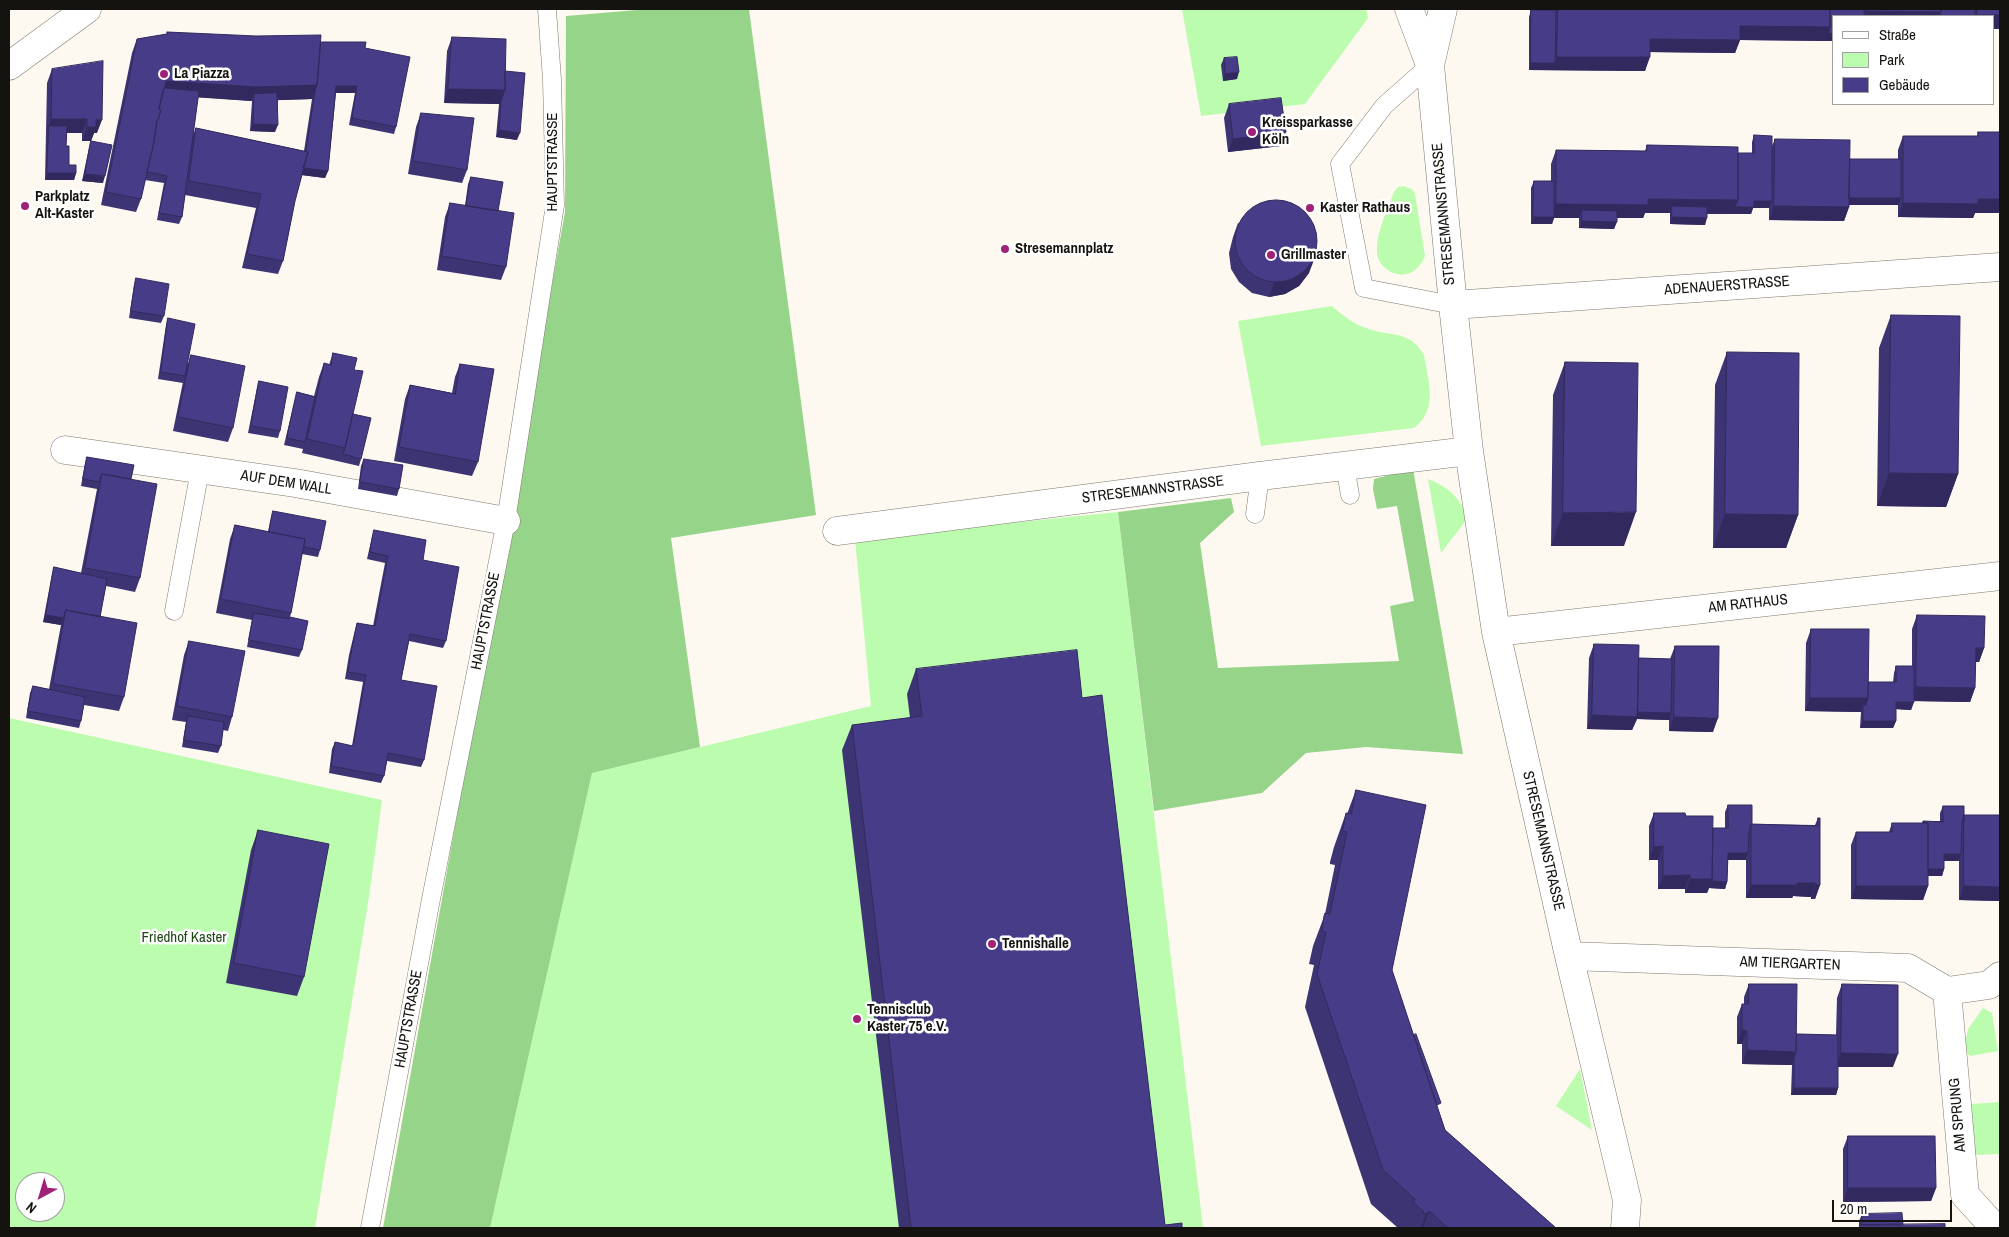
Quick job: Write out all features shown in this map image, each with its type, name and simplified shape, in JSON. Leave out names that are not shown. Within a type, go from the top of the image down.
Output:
[{"type":"street","points":[[9,66],[87,9]]},
{"type":"street","name":"STRESEMANNSTRASSE","points":[[1410,9],[1430,65],[1469,452],[1496,632],[1569,956],[1627,1200],[1625,1228]]},
{"type":"street","name":"STRESEMANNSTRASSE","points":[[1430,65],[1443,9]]},
{"type":"street","name":"ADENAUERSTRASSE","points":[[1453,305],[2000,267]]},
{"type":"street","name":"AUF DEM WALL","points":[[65,450],[295,483],[506,521]]},
{"type":"street","name":"STRESEMANNSTRASSE","points":[[837,531],[1260,476],[1469,452]]},
{"type":"street","name":"AM RATHAUS","points":[[1496,632],[2000,576]]},
{"type":"street","name":"AM TIERGARTEN","points":[[1569,956],[1908,968],[1947,991]]},
{"type":"street","points":[[1947,991],[1988,985],[2000,976]]},
{"type":"street","name":"AM SPRUNG","points":[[1947,991],[1965,1195],[1995,1228]]},
{"type":"lane","name":"HAUPTSTRASSE","points":[[370,1228],[431,899],[506,521],[555,205],[552,80],[547,9]]},
{"type":"lane","points":[[1430,65],[1384,106],[1340,164],[1364,288],[1453,305]]},
{"type":"lane","points":[[1345,466],[1350,495]]},
{"type":"lane","points":[[174,611],[200,470]]},
{"type":"lane","points":[[1255,514],[1260,476]]},
{"type":"green space","points":[[649,9],[749,9],[816,515],[671,538],[700,747],[592,773],[490,1228],[383,1228],[565,212],[566,16]]},
{"type":"green space","points":[[1182,9],[1366,9],[1368,18],[1305,104],[1201,116]]},
{"type":"green space","points":[[1403,186],[1412,189],[1415,194],[1425,256],[1413,272],[1399,274],[1383,267],[1378,257],[1377,244],[1380,229],[1394,192],[1398,187]]},
{"type":"green space","points":[[1332,306],[1345,317],[1359,325],[1407,338],[1419,347],[1424,355],[1429,385],[1430,394],[1427,412],[1414,428],[1261,446],[1238,321]]},
{"type":"green space","points":[[1413,469],[1463,754],[1366,747],[1306,753],[1262,793],[1154,811],[1118,512],[1231,498],[1234,512],[1200,543],[1218,668],[1399,661],[1390,606],[1414,601],[1397,506],[1377,509],[1373,489],[1374,479]]},
{"type":"green space","points":[[1428,479],[1448,489],[1453,494],[1461,505],[1467,519],[1441,553]]},
{"type":"green space","name":"Tennisclub Kaster 75 e.V.","points":[[1118,512],[1203,1228],[490,1228],[592,773],[871,706],[855,539]]},
{"type":"green space","name":"Friedhof Kaster","points":[[9,718],[382,800],[369,897],[315,1228],[9,1228]]},
{"type":"green space","points":[[1983,1008],[1992,1013],[1998,1051],[1970,1056],[1964,1050],[1968,1029]]},
{"type":"green space","points":[[1580,1069],[1592,1130],[1556,1106]]},
{"type":"green space","points":[[2000,1102],[2000,1154],[1975,1155],[1971,1104]]},
{"type":"building","points":[[1558,9],[1830,9],[1830,27],[1740,26],[1740,40],[1650,39],[1650,57],[1557,57]]},
{"type":"building","points":[[1830,9],[1864,9],[1864,15],[1832,15],[1832,34],[1828,33]]},
{"type":"building","points":[[1866,9],[1941,9],[1941,12],[1866,11]]},
{"type":"building","points":[[1941,9],[1975,9],[1975,15],[1940,15]]},
{"type":"building","points":[[1977,9],[2000,9],[2000,15],[1977,15]]},
{"type":"building","points":[[1531,10],[1556,10],[1555,63],[1531,63]]},
{"type":"building","points":[[167,32],[256,36],[321,35],[317,85],[256,87],[166,81],[141,199],[106,192],[137,39],[167,34]]},
{"type":"building","points":[[452,37],[506,39],[505,90],[448,89]]},
{"type":"building","points":[[321,42],[366,42],[365,48],[410,57],[396,127],[352,118],[357,86],[336,86],[328,171],[303,168],[308,152],[306,151],[317,85]]},
{"type":"building","points":[[1237,57],[1239,72],[1225,74],[1224,58]]},
{"type":"building","points":[[103,61],[102,120],[96,119],[96,127],[87,127],[87,119],[51,119],[52,69]]},
{"type":"building","points":[[505,71],[525,73],[520,133],[499,130],[501,101],[505,90]]},
{"type":"building","points":[[164,88],[199,91],[182,217],[159,213],[167,176],[147,172]]},
{"type":"building","points":[[277,93],[278,125],[253,124],[254,94]]},
{"type":"building","points":[[1281,98],[1286,132],[1233,139],[1229,104]]},
{"type":"building","points":[[421,113],[474,118],[467,170],[413,161]]},
{"type":"building","points":[[49,126],[67,126],[66,146],[69,146],[69,165],[76,165],[76,173],[47,173]]},
{"type":"building","points":[[196,128],[308,152],[295,201],[283,261],[247,254],[261,194],[189,181]]},
{"type":"building","points":[[1978,132],[2000,132],[2000,199],[1978,199],[1978,204],[1903,203],[1903,136],[1978,136]]},
{"type":"building","points":[[1754,135],[1772,136],[1772,201],[1754,201],[1754,207],[1735,207],[1738,200],[1738,153],[1754,153]]},
{"type":"building","points":[[1775,139],[1850,140],[1849,207],[1774,206]]},
{"type":"building","points":[[91,141],[112,145],[105,176],[85,174]]},
{"type":"building","points":[[1647,145],[1738,147],[1738,200],[1648,199],[1648,205],[1556,204],[1556,150],[1646,151]]},
{"type":"building","points":[[1850,159],[1901,159],[1901,198],[1849,198]]},
{"type":"building","points":[[471,177],[503,182],[498,211],[466,206]]},
{"type":"building","points":[[1534,181],[1554,181],[1554,217],[1533,217]]},
{"type":"building","name":"Grillmaster","points":[[1268,200],[1284,200],[1299,207],[1310,218],[1317,233],[1314,257],[1305,270],[1284,282],[1268,282],[1253,275],[1242,264],[1235,249],[1235,233],[1242,218],[1253,207]]},
{"type":"building","points":[[450,203],[514,213],[506,267],[442,256]]},
{"type":"building","points":[[1672,206],[1707,207],[1707,218],[1672,217]]},
{"type":"building","points":[[1582,210],[1617,211],[1617,222],[1582,221]]},
{"type":"building","points":[[136,278],[169,284],[164,316],[131,311]]},
{"type":"building","points":[[1891,315],[1960,316],[1958,474],[1889,473]]},
{"type":"building","points":[[168,318],[195,324],[185,376],[161,372]]},
{"type":"building","points":[[1727,352],[1799,353],[1798,515],[1725,514]]},
{"type":"building","points":[[333,353],[357,358],[354,370],[363,371],[345,448],[307,439],[324,363],[331,365]]},
{"type":"building","points":[[191,355],[245,366],[233,428],[178,417]]},
{"type":"building","points":[[1565,362],[1638,363],[1636,512],[1563,513]]},
{"type":"building","points":[[460,364],[494,369],[478,462],[399,447],[410,385],[455,394]]},
{"type":"building","points":[[259,381],[288,387],[280,431],[251,426]]},
{"type":"building","points":[[297,392],[315,397],[305,442],[287,438]]},
{"type":"building","points":[[353,414],[371,418],[361,459],[343,454]]},
{"type":"building","points":[[87,457],[134,465],[131,479],[102,474],[99,482],[83,479]]},
{"type":"building","points":[[364,459],[403,465],[399,489],[360,482]]},
{"type":"building","points":[[102,474],[157,484],[140,578],[85,568]]},
{"type":"building","points":[[273,511],[326,521],[320,550],[304,547],[305,539],[269,532]]},
{"type":"building","points":[[235,525],[305,539],[291,613],[221,599]]},
{"type":"building","points":[[374,530],[426,540],[423,560],[459,567],[446,641],[410,634],[401,680],[437,686],[424,760],[388,753],[384,776],[331,766],[335,742],[353,746],[366,675],[348,672],[352,648],[357,623],[375,626],[388,556],[370,552]]},
{"type":"building","points":[[54,567],[107,579],[100,617],[66,610],[63,618],[46,615]]},
{"type":"building","points":[[66,610],[137,623],[124,697],[53,684]]},
{"type":"building","points":[[254,613],[308,621],[302,650],[249,640]]},
{"type":"building","points":[[1917,615],[1985,616],[1984,648],[1976,648],[1975,688],[1916,687]]},
{"type":"building","points":[[1811,629],[1869,629],[1868,698],[1810,698]]},
{"type":"building","points":[[189,641],[245,651],[232,717],[177,706]]},
{"type":"building","points":[[1594,644],[1639,645],[1637,717],[1592,715]]},
{"type":"building","points":[[1675,646],[1719,646],[1718,718],[1674,717]]},
{"type":"building","name":"Tennishalle","points":[[1077,650],[1082,698],[1102,695],[1165,1225],[1182,1223],[1182,1228],[911,1228],[852,725],[922,716],[916,669]]},
{"type":"building","points":[[1639,658],[1672,659],[1671,713],[1638,712]]},
{"type":"building","points":[[1896,666],[1914,666],[1914,702],[1896,702],[1896,721],[1863,721],[1863,705],[1866,705],[1868,698],[1868,682],[1896,682]]},
{"type":"building","points":[[33,686],[85,697],[81,721],[28,711]]},
{"type":"building","points":[[188,716],[224,722],[221,746],[184,740]]},
{"type":"building","points":[[1356,790],[1426,805],[1392,970],[1445,1130],[1556,1228],[1448,1228],[1429,1211],[1426,1214],[1423,1213],[1413,1202],[1415,1199],[1383,1170],[1317,974],[1326,932],[1322,931],[1324,916],[1325,913],[1330,914],[1347,832],[1342,831],[1346,813],[1351,814]]},
{"type":"building","points":[[1728,805],[1752,805],[1752,824],[1749,831],[1748,853],[1728,853],[1727,882],[1712,881],[1713,828],[1728,828]]},
{"type":"building","points":[[1943,806],[1964,806],[1961,854],[1944,854],[1944,869],[1928,869],[1928,823],[1923,823],[1923,821],[1943,822]]},
{"type":"building","points":[[1654,813],[1685,813],[1686,816],[1713,816],[1712,879],[1690,879],[1690,875],[1663,876],[1663,846],[1654,847]]},
{"type":"building","points":[[1964,815],[2000,815],[2000,887],[1964,886]]},
{"type":"building","points":[[1818,818],[1820,818],[1820,885],[1816,885],[1816,883],[1797,883],[1797,885],[1751,885],[1751,824],[1818,826]]},
{"type":"building","points":[[1892,823],[1928,823],[1928,886],[1856,886],[1856,832],[1892,832]]},
{"type":"building","points":[[258,830],[329,844],[304,977],[234,963]]},
{"type":"building","points":[[1749,984],[1797,984],[1796,1052],[1747,1050],[1747,1031],[1742,1030],[1742,1004],[1748,1004]]},
{"type":"building","points":[[1842,984],[1898,985],[1898,1054],[1841,1053]]},
{"type":"building","points":[[1416,1034],[1441,1103],[1437,1105],[1414,1035]]},
{"type":"building","points":[[1797,1034],[1838,1035],[1838,1088],[1794,1088],[1794,1058]]},
{"type":"building","points":[[1848,1136],[1935,1136],[1936,1188],[1848,1188]]},
{"type":"building","points":[[1902,1213],[1903,1225],[1862,1225],[1862,1214]]},
{"type":"building","points":[[1945,1224],[1945,1228],[1860,1228],[1860,1225]]},
{"type":"place","name":"La Piazza","points":[[164,74]]},
{"type":"place","name":"Kreissparkasse Köln","points":[[1252,132]]},
{"type":"place","name":"Parkplatz Alt-Kaster","points":[[25,206]]},
{"type":"place","name":"Kaster Rathaus","points":[[1310,208]]},
{"type":"place","name":"Stresemannplatz","points":[[1005,249]]},
{"type":"place","name":"Grillmaster","points":[[1271,255]]},
{"type":"place","name":"Tennishalle","points":[[992,944]]},
{"type":"place","name":"Tennisclub Kaster 75 e.V.","points":[[857,1019]]}]
